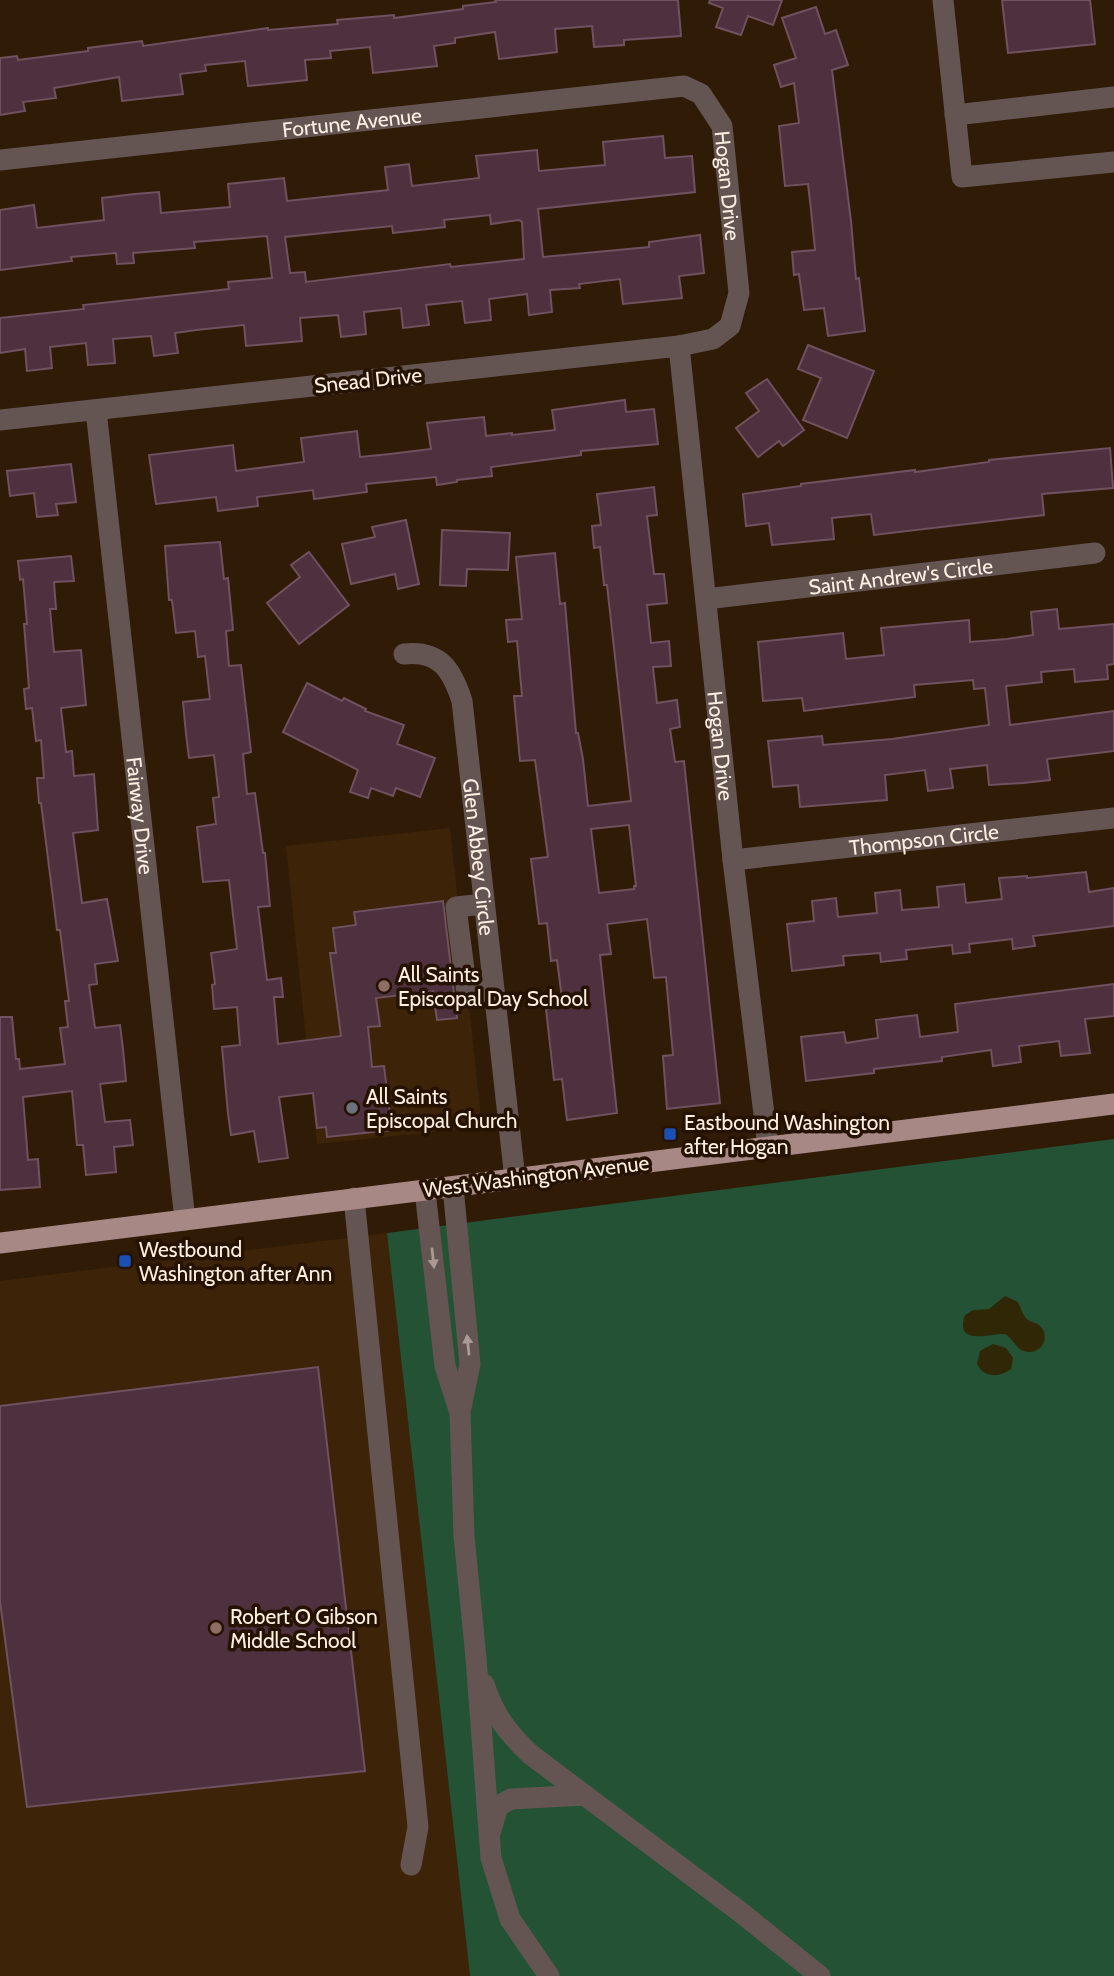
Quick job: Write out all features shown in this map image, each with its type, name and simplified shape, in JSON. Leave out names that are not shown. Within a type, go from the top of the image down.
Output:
[{"type":"main road","name":"West Washington Avenue","points":[[0,1243],[1114,1104]]},
{"type":"street","points":[[943,0],[962,177],[1114,162]]},
{"type":"street","name":"Fortune Avenue","points":[[0,160],[684,86],[701,94]]},
{"type":"street","name":"Hogan Drive","points":[[701,94],[722,126],[739,293],[730,326]]},
{"type":"street","points":[[955,115],[1114,97]]},
{"type":"street","name":"Snead Drive","points":[[0,420],[679,346],[713,339],[730,326]]},
{"type":"street","name":"Hogan Drive","points":[[679,346],[733,860],[768,1147]]},
{"type":"street","name":"Fairway Drive","points":[[96,410],[185,1220]]},
{"type":"street","name":"Saint Andrew's Circle","points":[[706,599],[1096,553]]},
{"type":"street","name":"Glen Abbey Circle","points":[[404,654],[419,652],[437,659],[454,677],[462,701],[515,1179]]},
{"type":"street","name":"Thompson Circle","points":[[733,860],[1114,818]]},
{"type":"street","points":[[453,1187],[470,1364],[460,1412],[464,1536],[491,1858],[510,1919],[549,1976]]},
{"type":"street","points":[[425,1191],[445,1366],[460,1412]]},
{"type":"street","points":[[354,1198],[418,1827],[411,1865]]},
{"type":"street","points":[[476,1658],[488,1698],[504,1728],[530,1754],[739,1911],[820,1976]]},
{"type":"street","points":[[489,1838],[498,1806],[511,1799],[585,1795]]},
{"type":"shaded area","name":"All Saints Episcopal Day School","points":[[450,828],[482,1127],[317,1144],[286,846]]},
{"type":"shaded area","name":"Robert O Gibson Middle School","points":[[387,1233],[470,1976],[0,1976],[0,1281]]},
{"type":"green space","points":[[1114,1139],[1114,1976],[470,1976],[387,1233]]},
{"type":"sand","points":[[1005,1296],[1018,1302],[1025,1317],[1043,1330],[1045,1335],[1040,1348],[1026,1352],[1005,1334],[975,1336],[964,1331],[965,1315],[973,1310],[989,1309]]},
{"type":"sand","points":[[993,1344],[1006,1348],[1013,1358],[1011,1369],[1002,1374],[988,1374],[977,1364],[980,1351]]},
{"type":"building","points":[[495,0],[678,0],[681,36],[624,40],[624,45],[594,47],[592,26],[555,29],[557,52],[499,59],[495,32],[455,38],[455,43],[434,46],[437,66],[373,73],[370,47],[330,51],[331,58],[305,60],[307,80],[248,86],[245,61],[205,65],[206,71],[180,74],[183,94],[122,101],[119,77],[54,88],[56,98],[23,102],[25,111],[0,115],[0,58],[17,56],[18,60],[142,41],[143,46],[268,28],[338,24],[337,20],[394,15],[394,18],[463,9],[463,6],[496,2]]},
{"type":"building","points":[[710,0],[782,0],[773,25],[748,16],[741,35],[716,27],[723,8],[709,3]]},
{"type":"building","points":[[1002,0],[1090,0],[1095,44],[1008,53]]},
{"type":"building","points":[[816,7],[825,34],[836,30],[848,65],[832,70],[856,279],[859,278],[865,331],[828,336],[824,308],[804,310],[799,274],[794,275],[792,252],[815,250],[808,184],[785,186],[779,126],[799,123],[794,83],[781,87],[774,65],[796,58],[782,18]]},
{"type":"building","points":[[663,136],[665,158],[692,156],[695,192],[538,209],[543,257],[649,247],[649,242],[700,235],[704,273],[679,276],[682,298],[623,304],[620,279],[579,284],[580,288],[550,290],[552,312],[529,315],[527,294],[489,299],[491,320],[465,323],[462,301],[426,305],[429,325],[403,328],[401,308],[364,312],[366,334],[341,337],[338,315],[300,318],[302,341],[246,346],[244,325],[175,333],[178,353],[154,356],[151,336],[113,339],[115,363],[88,365],[86,343],[50,347],[52,368],[27,371],[25,349],[0,353],[0,318],[84,309],[83,305],[229,289],[228,282],[272,278],[267,236],[194,242],[195,248],[133,253],[134,263],[117,264],[116,253],[71,257],[72,261],[0,270],[0,210],[34,205],[37,228],[104,220],[102,198],[135,194],[159,192],[161,213],[230,207],[228,184],[284,178],[287,201],[388,190],[385,167],[409,164],[412,186],[479,178],[476,156],[537,150],[539,171],[605,165],[603,142]],"holes":[[[490,215],[491,224],[519,220],[522,222],[524,259],[451,267],[450,264],[306,282],[305,272],[290,273],[285,237],[392,226],[393,233],[445,227],[444,220]]]},
{"type":"building","points":[[808,345],[874,371],[847,438],[803,420],[821,378],[798,369]]},
{"type":"building","points":[[767,379],[804,430],[783,446],[779,441],[758,457],[736,428],[759,411],[746,393]]},
{"type":"building","points":[[625,400],[626,412],[654,409],[658,444],[581,451],[581,455],[491,467],[492,476],[437,485],[436,477],[366,484],[367,492],[314,499],[313,490],[257,497],[258,506],[218,511],[216,497],[156,504],[149,455],[233,445],[236,471],[304,462],[301,438],[357,431],[360,457],[390,454],[431,449],[427,423],[484,417],[486,436],[512,435],[555,430],[552,410]]},
{"type":"building","points":[[1110,448],[1113,488],[1042,494],[1044,515],[874,535],[871,514],[832,518],[834,539],[772,545],[769,523],[746,526],[743,494],[989,460]]},
{"type":"building","points":[[71,464],[76,502],[56,504],[58,515],[37,517],[34,493],[10,496],[7,471]]},
{"type":"building","points":[[654,487],[657,515],[647,516],[654,574],[664,574],[667,603],[647,605],[651,643],[669,641],[671,666],[653,667],[657,703],[677,700],[680,727],[670,729],[675,762],[684,761],[720,1103],[667,1109],[663,1056],[673,1055],[666,977],[654,978],[647,919],[607,924],[611,954],[600,955],[617,1113],[567,1120],[562,1079],[554,1080],[546,1009],[563,1006],[557,960],[551,961],[547,923],[539,924],[531,859],[548,857],[535,760],[520,761],[514,696],[522,696],[517,641],[508,642],[506,620],[522,619],[516,557],[555,553],[560,604],[565,603],[576,733],[583,759],[588,806],[631,801],[607,585],[604,585],[600,547],[594,548],[592,526],[601,525],[597,494]],"holes":[[[629,825],[636,886],[634,889],[599,893],[591,829]]]},
{"type":"building","points":[[406,520],[419,584],[398,589],[395,574],[351,584],[342,544],[375,537],[372,527]]},
{"type":"building","points":[[442,530],[510,533],[508,570],[467,569],[466,586],[440,585]]},
{"type":"building","points":[[220,542],[224,579],[228,578],[233,630],[226,631],[229,666],[241,665],[251,752],[243,754],[247,794],[255,793],[265,853],[270,906],[258,907],[267,980],[281,978],[283,997],[274,997],[278,1044],[341,1036],[330,953],[336,953],[333,928],[356,925],[354,912],[443,901],[457,1018],[437,1020],[433,991],[376,998],[380,1026],[368,1027],[372,1067],[384,1066],[392,1130],[327,1137],[326,1127],[317,1128],[313,1093],[279,1097],[288,1158],[259,1162],[254,1131],[231,1135],[222,1047],[240,1045],[237,1007],[214,1009],[212,985],[215,984],[211,953],[237,949],[229,880],[203,882],[197,827],[216,824],[213,798],[219,797],[214,755],[189,758],[183,702],[210,699],[205,656],[198,657],[195,631],[176,633],[172,600],[169,600],[165,546]]},
{"type":"building","points":[[309,552],[349,605],[299,644],[267,603],[300,577],[291,565]]},
{"type":"building","points":[[71,556],[74,581],[54,582],[56,609],[50,609],[54,652],[81,650],[86,705],[61,708],[66,752],[72,751],[74,776],[94,774],[98,830],[73,833],[82,903],[107,899],[118,961],[95,964],[97,984],[89,985],[95,1028],[120,1025],[123,1049],[126,1081],[100,1084],[105,1122],[130,1120],[133,1145],[114,1147],[116,1172],[86,1175],[83,1145],[77,1145],[72,1091],[23,1097],[28,1160],[38,1159],[40,1187],[0,1190],[0,1017],[12,1017],[16,1059],[19,1059],[20,1069],[65,1064],[60,1028],[68,1027],[65,1001],[69,1001],[39,803],[37,778],[44,778],[41,740],[36,741],[32,708],[26,709],[24,689],[29,688],[24,624],[27,624],[23,579],[20,580],[18,561]]},
{"type":"building","points":[[1057,609],[1059,629],[1114,624],[1114,664],[1107,665],[1108,679],[1075,682],[1074,669],[1041,672],[1042,682],[1006,686],[1010,725],[1114,711],[1114,751],[1047,759],[1050,780],[1023,783],[989,785],[987,765],[950,769],[953,788],[928,791],[925,770],[885,775],[887,800],[800,807],[798,785],[773,787],[768,741],[822,736],[823,745],[892,739],[989,725],[985,688],[974,689],[973,680],[914,685],[915,697],[804,711],[802,698],[763,701],[758,642],[843,633],[846,659],[884,655],[881,628],[969,620],[970,642],[1007,639],[1033,635],[1031,612]]},
{"type":"building","points":[[307,683],[342,701],[344,698],[366,709],[365,711],[404,725],[397,744],[435,758],[420,797],[396,788],[393,796],[371,788],[368,798],[350,792],[358,770],[283,732]]},
{"type":"building","points":[[1086,872],[1089,892],[1114,888],[1114,926],[1033,936],[1035,946],[1013,949],[1012,939],[969,944],[970,952],[953,954],[952,945],[906,950],[907,959],[881,962],[880,953],[843,956],[844,965],[792,971],[787,924],[814,921],[812,901],[836,898],[838,917],[877,913],[875,893],[900,890],[902,910],[939,907],[937,887],[964,884],[966,903],[1002,899],[999,878]]},
{"type":"building","points":[[1114,984],[1114,1016],[1085,1019],[1090,1053],[1061,1056],[1059,1041],[1019,1046],[1021,1062],[993,1066],[991,1050],[942,1057],[942,1061],[874,1069],[874,1073],[806,1081],[801,1037],[844,1032],[846,1043],[878,1038],[876,1020],[917,1015],[920,1037],[958,1032],[955,1004]]},
{"type":"building","points":[[318,1367],[365,1771],[27,1807],[0,1601],[0,1406]]},
{"type":"place","name":"All Saints Episcopal Day School","points":[[384,986]]},
{"type":"place","name":"All Saints Episcopal Church","points":[[352,1108]]},
{"type":"place","name":"Eastbound Washington after Hogan","points":[[670,1134]]},
{"type":"place","name":"Westbound Washington after Ann","points":[[125,1261]]},
{"type":"place","name":"Robert O Gibson Middle School","points":[[216,1628]]}]
